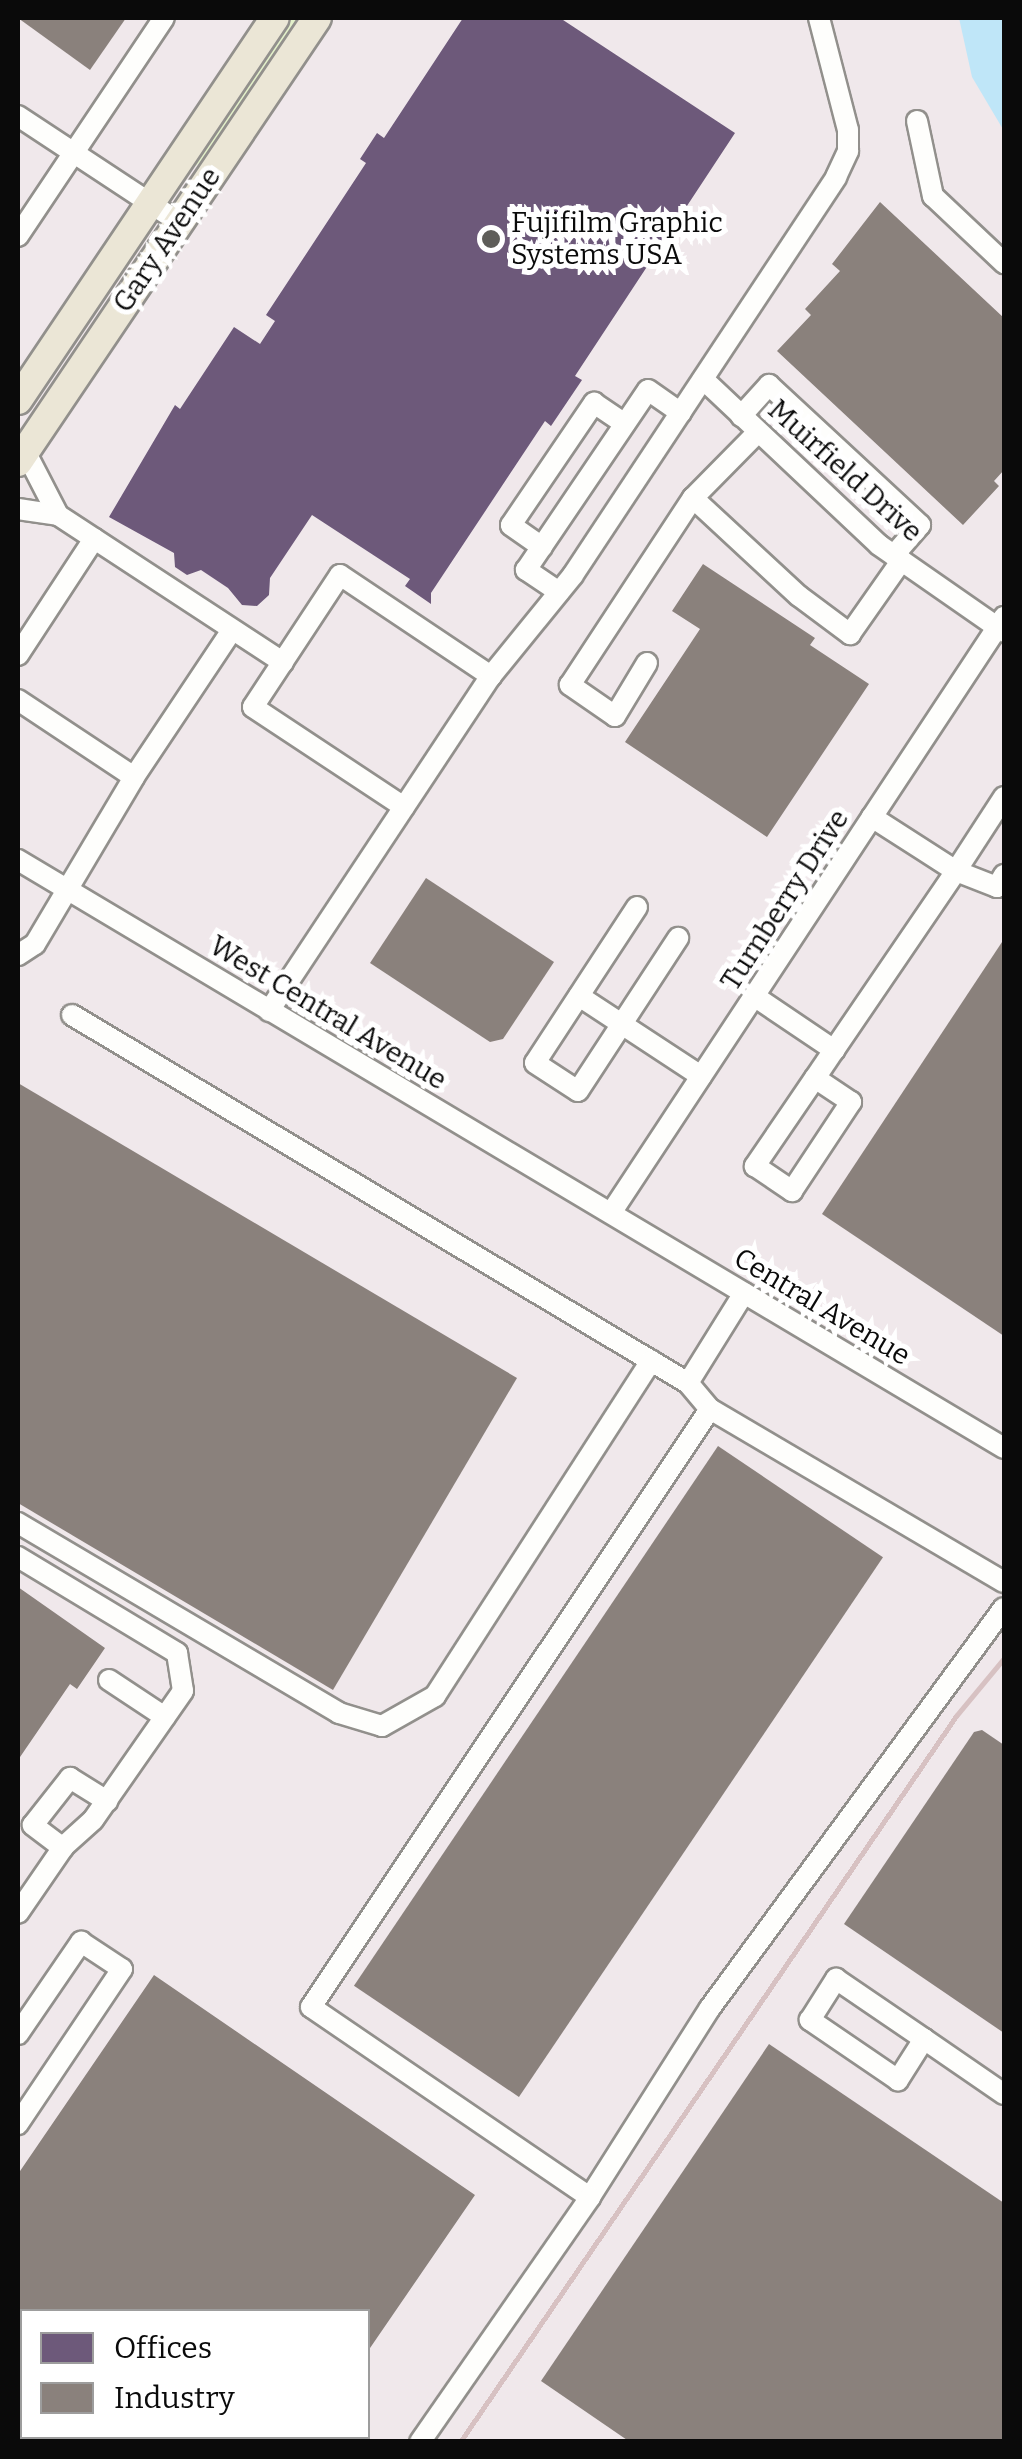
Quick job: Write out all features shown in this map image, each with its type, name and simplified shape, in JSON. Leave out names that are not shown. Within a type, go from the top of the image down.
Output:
[{"type":"main road","name":"Gary Avenue","points":[[18,400],[276,18]]},
{"type":"main road","name":"Gary Avenue","points":[[21,456],[317,18]]},
{"type":"street","points":[[18,236],[164,18]]},
{"type":"street","points":[[269,1010],[492,676],[559,592],[703,379],[848,151],[819,18]]},
{"type":"street","points":[[18,116],[179,222]]},
{"type":"street","points":[[918,121],[933,196],[1004,263]]},
{"type":"street","name":"Muirfield Drive","points":[[703,379],[898,558],[1002,626]]},
{"type":"street","points":[[693,498],[850,634],[920,525],[769,384],[741,416]]},
{"type":"street","points":[[559,592],[526,570],[648,390],[680,412]]},
{"type":"street","points":[[542,547],[510,526],[594,403],[625,424]]},
{"type":"street","points":[[648,663],[615,716],[570,685],[693,498],[758,432]]},
{"type":"street","points":[[21,456],[58,515],[282,662]]},
{"type":"street","points":[[18,510],[58,515]]},
{"type":"street","points":[[18,655],[94,539]]},
{"type":"street","points":[[404,808],[253,707],[340,575],[492,676]]},
{"type":"street","name":"Turnberry Drive","points":[[611,1214],[1002,626]]},
{"type":"street","points":[[18,955],[35,944],[134,778],[232,630]]},
{"type":"street","points":[[18,700],[134,778]]},
{"type":"street","points":[[815,1078],[851,1102],[792,1190],[756,1166],[815,1078],[956,871],[1004,797]]},
{"type":"street","points":[[872,817],[956,871],[997,887],[1004,875]]},
{"type":"street","name":"West Central Avenue","points":[[18,860],[611,1214]]},
{"type":"street","points":[[638,907],[535,1063],[578,1092],[678,938]]},
{"type":"street","points":[[579,996],[701,1076]]},
{"type":"street","points":[[754,996],[834,1050]]},
{"type":"street","points":[[72,1015],[688,1383],[710,1409],[1004,1582]]},
{"type":"street","name":"Central Avenue","points":[[611,1214],[1004,1448]]},
{"type":"street","points":[[688,1383],[744,1293]]},
{"type":"street","points":[[18,1523],[339,1713],[382,1726],[435,1696],[651,1361]]},
{"type":"street","points":[[590,2197],[310,2007],[710,1409]]},
{"type":"street","points":[[18,1557],[177,1653],[183,1691],[106,1801],[63,1848],[18,1913]]},
{"type":"street","points":[[420,2442],[590,2197],[710,2008],[1004,1608]]},
{"type":"street","points":[[110,1680],[165,1717]]},
{"type":"street","points":[[63,1848],[33,1825],[70,1778],[106,1801]]},
{"type":"street","points":[[18,2034],[82,1942],[122,1969],[18,2124]]},
{"type":"street","points":[[924,2039],[898,2080],[810,2020],[836,1979],[924,2039],[1004,2094]]},
{"type":"shaded area","points":[[18,18],[1004,18],[1004,2441],[18,2441]]},
{"type":"green space","points":[[290,18],[299,18],[275,58],[208,156],[183,176]]},
{"type":"water","points":[[959,18],[1004,18],[1004,131],[972,77]]},
{"type":"building: Offices","name":"Fujifilm Graphic Systems USA","points":[[463,18],[560,18],[735,133],[575,376],[582,380],[551,426],[545,421],[431,593],[431,604],[405,586],[410,579],[312,515],[270,578],[269,595],[257,606],[242,605],[228,588],[201,570],[187,575],[175,567],[174,553],[109,517],[175,405],[180,409],[234,327],[260,344],[275,321],[266,315],[366,163],[360,159],[377,133],[384,138]]},
{"type":"building: Industry","points":[[18,18],[126,18],[90,70]]},
{"type":"building: Industry","points":[[880,202],[1004,318],[1004,470],[994,481],[999,486],[963,525],[777,351],[811,315],[805,309],[840,271],[832,264]]},
{"type":"building: Industry","points":[[703,564],[815,638],[810,645],[869,684],[767,837],[625,742],[700,629],[672,611]]},
{"type":"building: Industry","points":[[426,878],[554,962],[503,1039],[490,1042],[370,963]]},
{"type":"building: Industry","points":[[1004,939],[1004,1336],[822,1214]]},
{"type":"building: Industry","points":[[18,1083],[517,1378],[333,1690],[18,1503]]},
{"type":"building: Industry","points":[[718,1446],[883,1557],[519,2097],[354,1986]]},
{"type":"building: Industry","points":[[18,1587],[105,1648],[77,1689],[70,1684],[18,1760]]},
{"type":"building: Industry","points":[[982,1730],[1004,1745],[1004,2033],[844,1924],[974,1732]]},
{"type":"building: Industry","points":[[154,1975],[475,2195],[370,2348],[370,2309],[20,2309],[20,2439],[308,2439],[306,2442],[18,2442],[18,2174]]},
{"type":"building: Industry","points":[[769,2044],[1004,2203],[1004,2442],[630,2442],[541,2381]]},
{"type":"railway","points":[[460,2442],[956,1716],[1004,1658]]},
{"type":"place","name":"Fujifilm Graphic Systems USA","points":[[491,239]]}]
